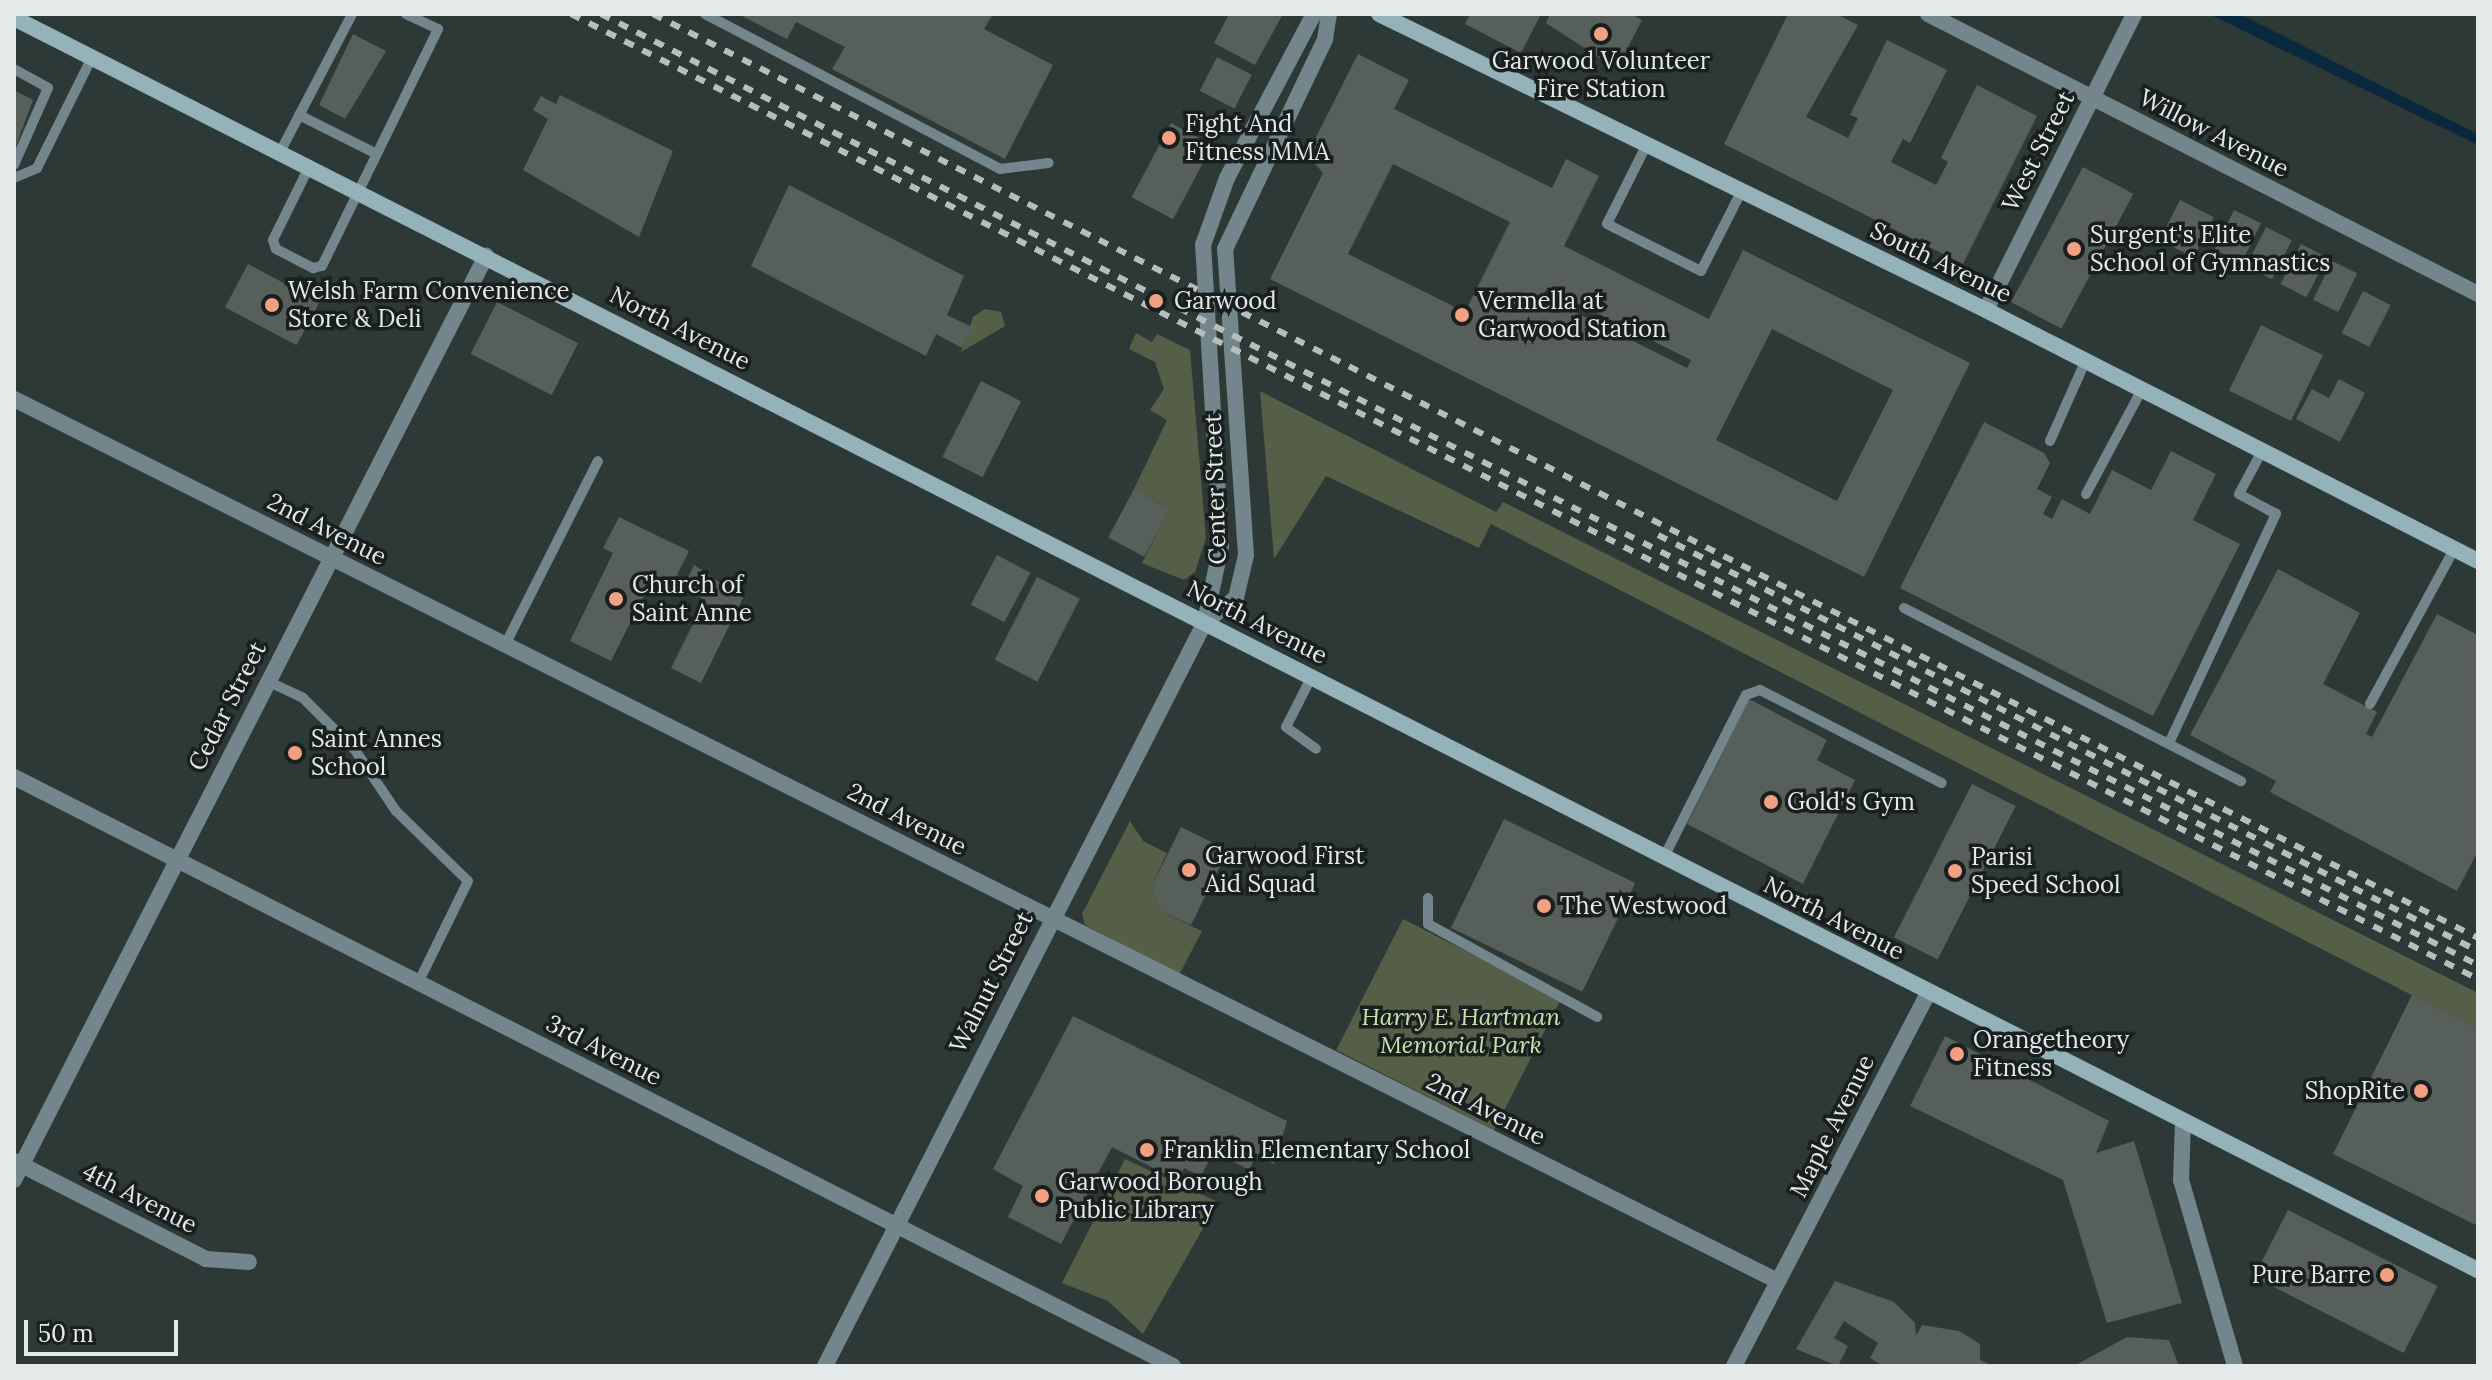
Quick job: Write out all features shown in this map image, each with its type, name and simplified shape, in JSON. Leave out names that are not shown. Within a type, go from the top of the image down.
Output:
[{"type":"main road","name":"South Avenue","points":[[1379,14],[1986,310],[2478,561]]},
{"type":"main road","name":"North Avenue","points":[[14,18],[1205,622],[1663,859],[2478,1270]]},
{"type":"street","name":"Center Street","points":[[1205,622],[1221,546],[1203,245],[1227,178],[1314,14]]},
{"type":"street","name":"Center Street","points":[[1205,622],[1236,598],[1246,555],[1225,249],[1325,39],[1329,14]]},
{"type":"street","name":"Willow Avenue","points":[[1928,14],[2478,294]]},
{"type":"street","name":"West Street","points":[[1986,310],[2134,14]]},
{"type":"street","name":"Cedar Street","points":[[16,1169],[486,256]]},
{"type":"street","name":"2nd Avenue","points":[[14,399],[1778,1281]]},
{"type":"street","name":"Walnut Street","points":[[825,1366],[1050,918],[1205,622]]},
{"type":"street","name":"3rd Avenue","points":[[14,777],[1173,1366]]},
{"type":"street","name":"Maple Avenue","points":[[1734,1366],[1928,993]]},
{"type":"street","points":[[2183,1121],[2181,1180],[2235,1366]]},
{"type":"street","name":"4th Avenue","points":[[16,1169],[206,1259],[249,1262]]},
{"type":"lane","points":[[280,152],[352,14]]},
{"type":"lane","points":[[309,167],[273,240],[276,249],[313,268],[322,266],[438,29],[406,14]]},
{"type":"lane","points":[[705,14],[1000,169],[1049,163]]},
{"type":"lane","points":[[14,178],[37,168],[92,57]]},
{"type":"lane","points":[[14,69],[48,88],[14,165]]},
{"type":"lane","points":[[299,115],[377,154]]},
{"type":"lane","points":[[1647,144],[1607,224],[1701,271],[1741,192]]},
{"type":"lane","points":[[2050,441],[2085,362]]},
{"type":"lane","points":[[2086,494],[2141,391]]},
{"type":"lane","points":[[2170,741],[2276,514],[2239,494],[2262,451]]},
{"type":"lane","points":[[505,645],[598,461]]},
{"type":"lane","points":[[2370,704],[2454,549]]},
{"type":"lane","points":[[1904,608],[2170,741],[2241,781]]},
{"type":"lane","points":[[1311,678],[1286,727],[1316,749]]},
{"type":"lane","points":[[267,681],[303,698],[355,750],[396,811],[468,881],[418,983]]},
{"type":"lane","points":[[1663,859],[1746,695],[1760,690],[1942,783]]},
{"type":"lane","points":[[1428,898],[1428,924],[1597,1017]]},
{"type":"green space","points":[[985,309],[1001,312],[1005,326],[961,352],[973,317]]},
{"type":"green space","points":[[1136,333],[1152,342],[1157,334],[1190,350],[1206,538],[1195,572],[1184,580],[1142,563],[1170,508],[1134,489],[1167,420],[1150,410],[1164,389],[1155,362],[1129,349]]},
{"type":"green space","points":[[1260,391],[1496,512],[1503,502],[2478,993],[2478,1029],[1491,524],[1479,548],[1326,476],[1274,559]]},
{"type":"green space","points":[[1130,821],[1143,841],[1167,853],[1151,888],[1160,911],[1202,931],[1179,975],[1085,925],[1082,914]]},
{"type":"green space","name":"Harry E. Hartman Memorial Park","points":[[1403,919],[1561,999],[1494,1130],[1336,1050]]},
{"type":"green space","points":[[1125,1159],[1218,1202],[1143,1334],[1108,1301],[1062,1283]]},
{"type":"water","points":[[2209,14],[2239,14],[2478,134],[2478,145]]},
{"type":"building","points":[[738,14],[993,14],[984,29],[1053,65],[1005,159],[832,69],[845,47],[796,22],[787,39]]},
{"type":"building","points":[[1229,14],[1283,14],[1255,65],[1214,43]]},
{"type":"building","points":[[1470,14],[1541,14],[1521,53],[1465,24]]},
{"type":"building","name":"Garwood Volunteer Fire Station","points":[[1550,14],[1631,14],[1642,20],[1617,69],[1546,23]]},
{"type":"building","points":[[1788,14],[1836,14],[1858,25],[1806,117],[1848,138],[1858,118],[1850,115],[1887,40],[1947,70],[1910,143],[1903,139],[1891,162],[1936,185],[1948,162],[1941,158],[1977,85],[2037,116],[1963,264],[1724,144]]},
{"type":"building","points":[[353,34],[386,51],[345,119],[319,105]]},
{"type":"building","name":"Vermella at Garwood Station","points":[[1358,54],[1409,80],[1394,109],[1552,188],[1566,159],[1599,176],[1564,246],[1709,319],[1743,250],[1970,363],[1864,577],[1270,279],[1323,173],[1307,155]],"holes":[[[1393,164],[1510,222],[1465,312],[1348,254]],[[1547,288],[1691,360],[1687,368],[1543,296]],[[1772,329],[1893,390],[1837,501],[1716,440]]]},
{"type":"building","points":[[1217,57],[1252,75],[1234,109],[1200,91]]},
{"type":"building","points":[[14,90],[33,100],[14,151]]},
{"type":"building","points":[[560,95],[673,151],[639,237],[523,170],[548,119],[533,110],[541,96],[556,104]]},
{"type":"building","points":[[1171,123],[1212,145],[1173,219],[1132,197]]},
{"type":"building","name":"Surgent's Elite School of Gymnastics","points":[[2083,167],[2133,194],[2061,329],[2011,302]]},
{"type":"building","points":[[789,185],[964,276],[947,315],[972,327],[962,348],[936,334],[926,356],[751,266]]},
{"type":"building","points":[[2180,200],[2214,217],[2193,257],[2160,240]]},
{"type":"building","points":[[2234,210],[2261,223],[2242,263],[2215,250]]},
{"type":"building","points":[[2266,227],[2292,240],[2272,279],[2246,266]]},
{"type":"building","points":[[2301,244],[2327,257],[2306,297],[2281,284]]},
{"type":"building","points":[[2332,261],[2357,273],[2338,312],[2313,300]]},
{"type":"building","name":"Welsh Farm Convenience Store & Deli","points":[[248,264],[320,302],[297,345],[225,307]]},
{"type":"building","points":[[2363,291],[2391,305],[2369,347],[2342,333]]},
{"type":"building","points":[[497,302],[578,343],[552,395],[471,354]]},
{"type":"building","points":[[2261,325],[2323,355],[2291,421],[2229,391]]},
{"type":"building","points":[[2339,379],[2365,393],[2340,442],[2296,419],[2312,389],[2329,398]]},
{"type":"building","points":[[981,381],[1021,401],[983,477],[942,457]]},
{"type":"building","points":[[1984,422],[2044,453],[2050,463],[2037,489],[2052,497],[2043,514],[2052,519],[2062,499],[2090,514],[2112,470],[2151,490],[2171,451],[2216,474],[2193,520],[2240,544],[2153,716],[1900,588]]},
{"type":"building","points":[[1134,489],[1170,508],[1144,557],[1108,538]]},
{"type":"building","name":"Church of Saint Anne","points":[[619,517],[689,551],[677,575],[687,580],[694,565],[743,598],[701,683],[671,668],[705,600],[669,582],[663,595],[648,587],[611,661],[570,641],[613,553],[603,548]]},
{"type":"building","points":[[997,555],[1031,573],[1004,622],[971,604]]},
{"type":"building","points":[[2278,569],[2360,613],[2323,684],[2377,712],[2366,734],[2372,737],[2437,614],[2478,635],[2478,851],[2457,891],[2270,792],[2276,781],[2190,735]]},
{"type":"building","points":[[1037,577],[1080,599],[1038,682],[995,660]]},
{"type":"building","name":"Gold's Gym","points":[[1749,699],[1827,740],[1817,760],[1855,780],[1803,884],[1687,824]]},
{"type":"building","name":"Parisi Speed School","points":[[1972,784],[2016,806],[1938,959],[1894,937]]},
{"type":"building","name":"The Westwood","points":[[1504,819],[1635,883],[1582,992],[1451,928]]},
{"type":"building","name":"Garwood First Aid Squad","points":[[1181,827],[1228,850],[1191,925],[1160,911],[1151,888]]},
{"type":"building","name":"ShopRite","points":[[2412,995],[2478,1029],[2478,1226],[2333,1154]]},
{"type":"building","points":[[1073,1016],[1287,1121],[1274,1164],[1257,1154],[1249,1170],[1214,1151],[1201,1176],[1184,1168],[1179,1181],[1112,1147],[1061,1244],[1008,1217],[1023,1186],[993,1169]]},
{"type":"building","points":[[1945,1036],[2109,1121],[2096,1153],[2134,1141],[2182,1303],[2107,1323],[2063,1180],[1910,1106]]},
{"type":"building","points":[[2288,1210],[2438,1286],[2404,1353],[2254,1277]]},
{"type":"building","points":[[1835,1281],[1894,1302],[1915,1323],[1916,1336],[1922,1325],[1959,1331],[1980,1344],[1980,1360],[1993,1366],[1883,1366],[1870,1358],[1878,1343],[1844,1321],[1834,1338],[1848,1346],[1838,1366],[1796,1349]]},
{"type":"building","points":[[2127,1337],[2169,1340],[2179,1366],[2074,1366]]},
{"type":"railway","points":[[571,14],[2478,979]]},
{"type":"railway","points":[[601,14],[1154,295]]},
{"type":"railway","points":[[653,14],[2478,938]]},
{"type":"railway","points":[[1179,308],[2478,965]]},
{"type":"railway","points":[[1658,535],[2478,951]]},
{"type":"place","name":"Garwood Volunteer Fire Station","points":[[1601,34]]},
{"type":"place","name":"Fight And Fitness MMA","points":[[1169,138]]},
{"type":"place","name":"Surgent's Elite School of Gymnastics","points":[[2074,249]]},
{"type":"place","name":"Garwood","points":[[1156,301]]},
{"type":"place","name":"Welsh Farm Convenience Store & Deli","points":[[272,305]]},
{"type":"place","name":"Vermella at Garwood Station","points":[[1462,315]]},
{"type":"place","name":"Church of Saint Anne","points":[[616,599]]},
{"type":"place","name":"Saint Annes School","points":[[295,753]]},
{"type":"place","name":"Gold's Gym","points":[[1771,802]]},
{"type":"place","name":"Garwood First Aid Squad","points":[[1189,870]]},
{"type":"place","name":"Parisi Speed School","points":[[1955,871]]},
{"type":"place","name":"The Westwood","points":[[1544,906]]},
{"type":"place","name":"Orangetheory Fitness","points":[[1957,1054]]},
{"type":"place","name":"ShopRite","points":[[2421,1091]]},
{"type":"place","name":"Franklin Elementary School","points":[[1147,1150]]},
{"type":"place","name":"Garwood Borough Public Library","points":[[1042,1196]]},
{"type":"place","name":"Pure Barre","points":[[2387,1275]]}]
